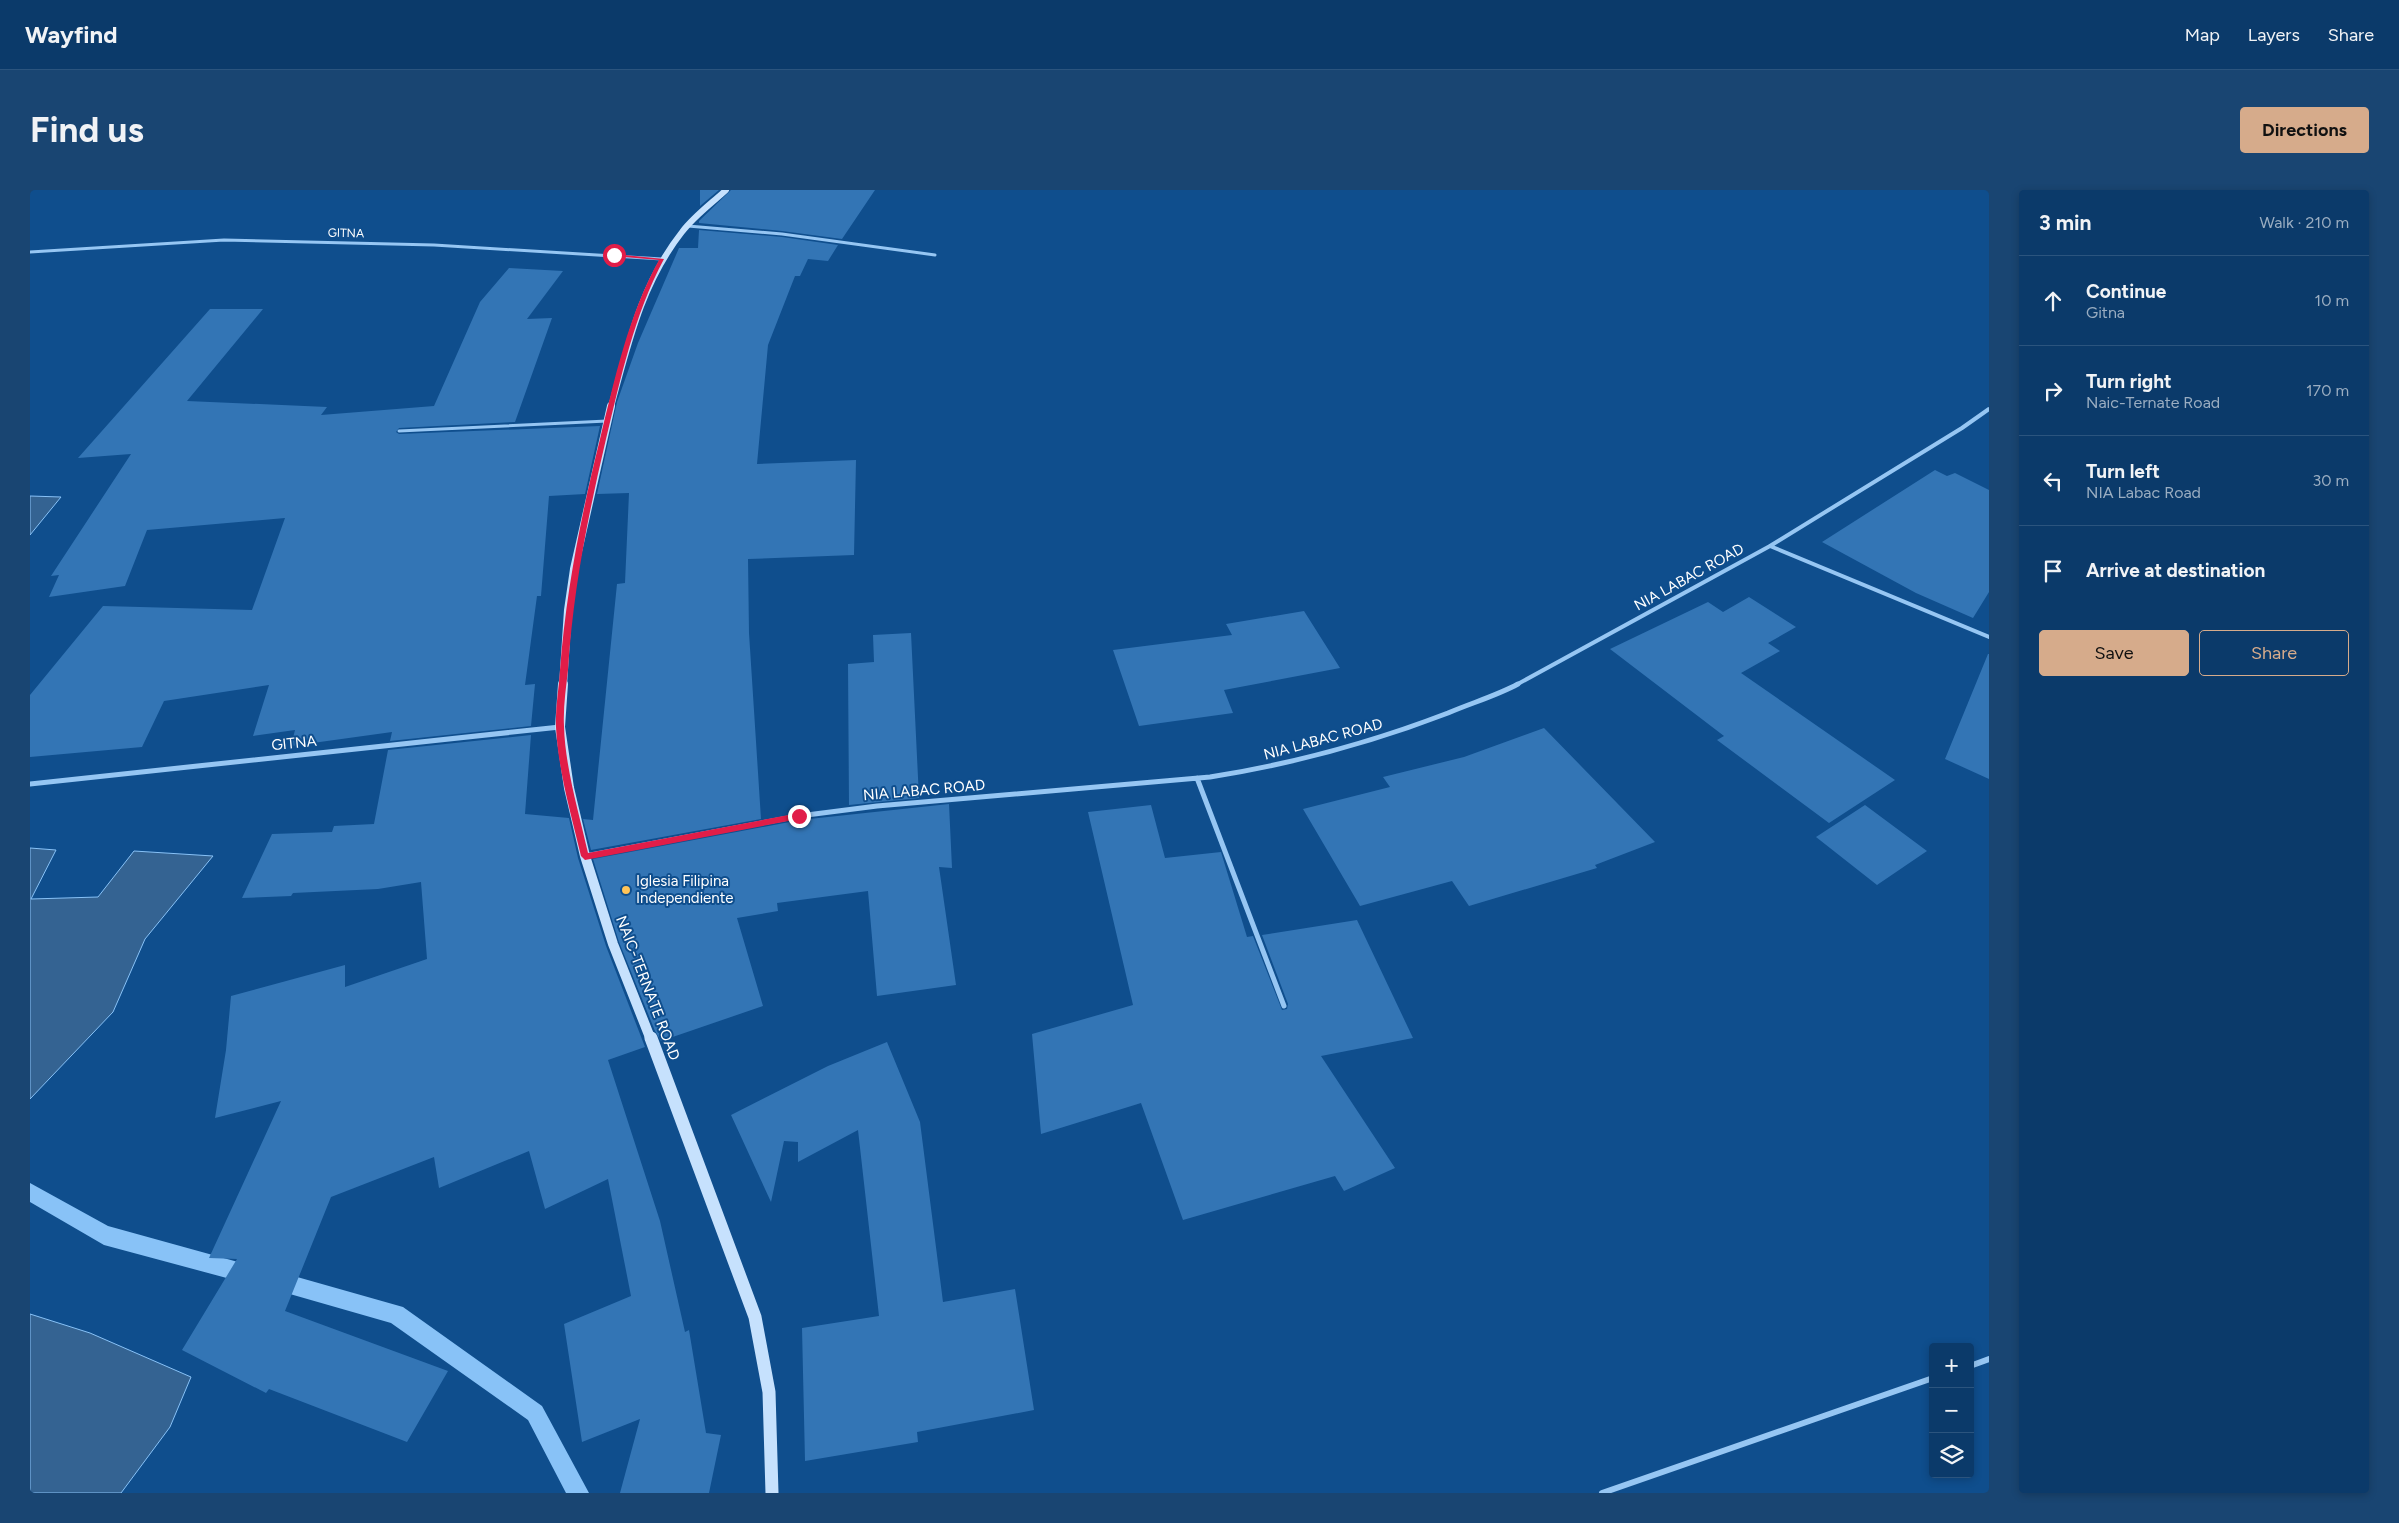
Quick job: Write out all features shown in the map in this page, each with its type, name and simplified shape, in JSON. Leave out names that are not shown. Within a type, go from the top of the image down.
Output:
[{"type":"main road","name":"NAIC-TERNATE ROAD","points":[[726,190],[688,226],[662,259],[650,280],[634,322],[607,421],[574,569],[568,610],[560,727],[569,788],[585,856],[613,944],[680,1112],[755,1318],[769,1392],[772,1493]]},
{"type":"street","points":[[688,226],[782,234],[935,255]]},
{"type":"street","name":"GITNA","points":[[30,252],[224,240],[434,245],[662,259]]},
{"type":"street","name":"NIA LABAC ROAD","points":[[585,856],[799,816],[857,808],[1197,778],[1256,770],[1321,755],[1390,735],[1508,689],[1770,546],[1962,428],[1989,409]]},
{"type":"street","points":[[1770,546],[1989,637]]},
{"type":"street","name":"GITNA","points":[[30,784],[560,727]]},
{"type":"street","points":[[1197,778],[1284,1006]]},
{"type":"street","points":[[1974,1365],[1989,1359]]},
{"type":"street","points":[[1602,1493],[1929,1379]]},
{"type":"lane","points":[[399,431],[607,421]]},
{"type":"water","points":[[30,496],[61,497],[30,535]]},
{"type":"water","points":[[30,848],[56,850],[31,899],[98,897],[134,851],[213,856],[145,939],[113,1012],[30,1099]]},
{"type":"water","points":[[30,1314],[90,1333],[191,1377],[170,1427],[121,1493],[30,1493]]},
{"type":"building","points":[[700,190],[719,190],[700,206]]},
{"type":"building","points":[[731,190],[875,190],[842,239],[699,223]]},
{"type":"building","points":[[699,230],[782,237],[838,245],[828,261],[808,259],[800,276],[795,276],[768,345],[757,464],[856,460],[854,555],[748,559],[749,633],[761,819],[591,850],[583,819],[593,820],[617,584],[625,583],[629,493],[597,494],[617,402],[638,343],[679,248],[698,248]]},
{"type":"building","points":[[509,268],[563,271],[527,319],[552,318],[515,422],[399,428],[396,432],[399,434],[600,426],[585,494],[549,496],[541,596],[537,596],[525,685],[535,684],[531,726],[390,741],[392,732],[291,746],[295,730],[253,736],[269,685],[164,701],[142,747],[30,757],[30,695],[103,606],[252,610],[285,518],[147,530],[125,586],[49,597],[59,575],[51,576],[131,454],[78,458],[210,309],[263,309],[187,401],[327,407],[321,415],[434,406],[480,302]]},
{"type":"building","points":[[1935,470],[1947,476],[1955,473],[1989,490],[1989,592],[1973,618],[1916,593],[1822,542]]},
{"type":"building","points":[[1749,597],[1796,627],[1768,643],[1780,651],[1741,673],[1895,780],[1829,823],[1717,740],[1724,736],[1610,649],[1708,602],[1723,612]]},
{"type":"building","points":[[1304,611],[1340,668],[1224,690],[1233,713],[1139,726],[1113,650],[1232,635],[1226,624]]},
{"type":"building","points":[[911,633],[919,798],[849,805],[848,664],[874,662],[873,635]]},
{"type":"building","points":[[1989,654],[1989,779],[1945,759]]},
{"type":"building","points":[[1544,728],[1655,842],[1595,865],[1597,868],[1469,906],[1452,881],[1360,906],[1303,809],[1390,787],[1383,777],[1464,757]]},
{"type":"building","points":[[531,735],[525,814],[569,818],[578,858],[606,946],[645,1047],[608,1060],[660,1221],[685,1332],[689,1330],[706,1433],[721,1435],[709,1493],[620,1493],[640,1419],[582,1442],[564,1324],[631,1296],[608,1179],[545,1209],[529,1151],[439,1188],[434,1157],[331,1197],[285,1311],[448,1371],[407,1442],[269,1389],[266,1393],[182,1350],[237,1259],[209,1258],[281,1101],[215,1118],[226,1050],[231,996],[345,965],[345,987],[427,959],[421,882],[378,889],[293,893],[291,896],[242,898],[272,834],[332,832],[334,826],[374,824],[388,750]]},
{"type":"building","points":[[949,804],[952,868],[939,867],[956,985],[877,996],[868,891],[777,903],[778,911],[737,918],[763,1006],[661,1041],[655,1031],[619,942],[593,859],[800,820]]},
{"type":"building","points":[[1151,805],[1165,858],[1221,852],[1247,937],[1253,936],[1282,1010],[1287,1009],[1288,1004],[1262,935],[1357,920],[1413,1038],[1321,1056],[1395,1168],[1344,1191],[1335,1176],[1183,1220],[1141,1103],[1041,1134],[1032,1034],[1133,1005],[1088,812]]},
{"type":"building","points":[[1865,805],[1927,851],[1877,885],[1816,837]]},
{"type":"building","points":[[887,1042],[920,1122],[943,1302],[1015,1289],[1034,1410],[917,1432],[918,1442],[805,1461],[802,1328],[879,1316],[858,1130],[798,1162],[798,1142],[784,1141],[771,1202],[731,1115],[828,1066]]},
{"type":"waterway","points":[[30,1192],[104,1235],[249,1274]]},
{"type":"waterway","points":[[276,1281],[396,1314],[535,1413],[578,1493]]},
{"type":"place","name":"Iglesia Filipina Independiente","points":[[626,890]]},
{"type":"route","points":[[614,255],[662,259],[650,280],[622,360],[586,510],[568,610],[560,727],[569,788],[585,856],[799,816]]}]
